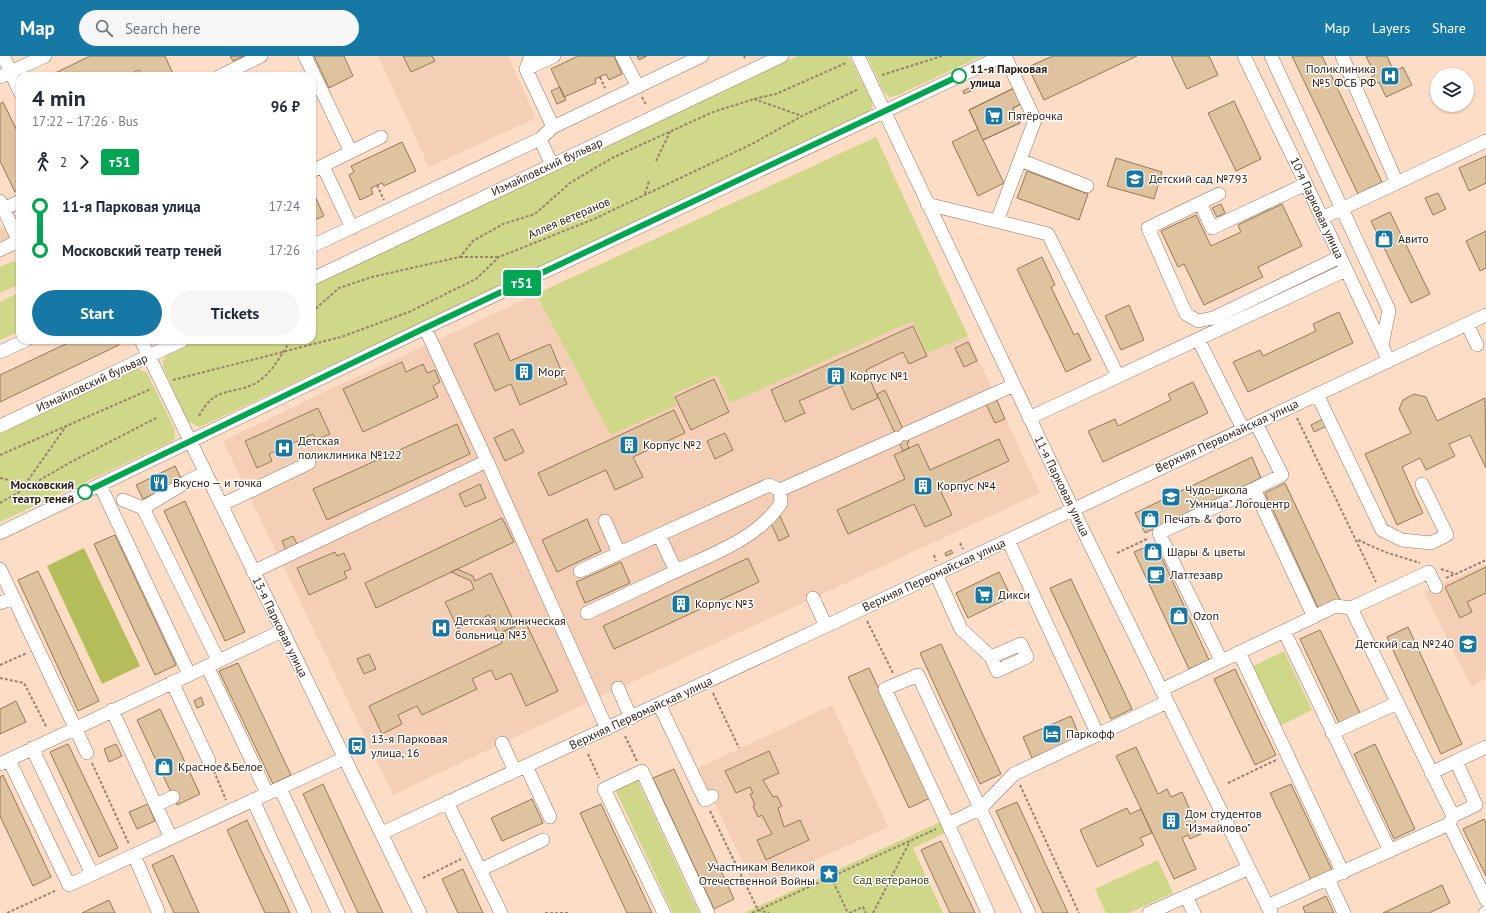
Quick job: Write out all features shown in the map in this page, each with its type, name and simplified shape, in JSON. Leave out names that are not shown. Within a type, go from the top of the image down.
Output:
[{"type":"street","points":[[3,56],[5,75],[16,87]]},
{"type":"street","points":[[5,75],[45,56]]},
{"type":"street","points":[[228,72],[261,56]]},
{"type":"street","points":[[305,56],[311,72]]},
{"type":"street","points":[[531,56],[526,69],[553,127]]},
{"type":"street","points":[[526,69],[554,56]]},
{"type":"street","points":[[622,56],[638,87]]},
{"type":"street","points":[[316,244],[540,139],[553,127],[702,56]]},
{"type":"street","name":"Измайловский бульвар","points":[[316,277],[782,56]]},
{"type":"street","name":"11-я Парковая улица","points":[[858,56],[1073,509],[1269,910]]},
{"type":"street","points":[[0,533],[190,443],[425,328],[1004,56],[1035,120],[997,222]]},
{"type":"street","name":"10-я Парковая улица","points":[[1244,56],[1389,361]]},
{"type":"street","points":[[1271,56],[1389,310],[1382,346]]},
{"type":"street","points":[[1342,56],[1397,183]]},
{"type":"street","points":[[316,87],[352,152]]},
{"type":"street","points":[[352,228],[318,168],[352,152],[374,139]]},
{"type":"street","points":[[540,139],[552,165]]},
{"type":"street","points":[[1322,218],[1486,141]]},
{"type":"street","points":[[1020,160],[1087,186]]},
{"type":"street","points":[[1200,203],[1212,228],[1306,184]]},
{"type":"street","points":[[1219,194],[1148,228],[1186,314],[1198,321],[1213,318],[1340,257]]},
{"type":"street","points":[[16,202],[2,205],[5,223],[16,237]]},
{"type":"street","points":[[927,204],[1048,234],[1118,376]]},
{"type":"street","points":[[0,250],[16,244]]},
{"type":"street","points":[[1030,418],[1346,270]]},
{"type":"street","name":"Верхняя Первомайская улица","points":[[382,832],[631,718],[1486,315]]},
{"type":"street","points":[[1467,324],[1477,345]]},
{"type":"street","points":[[425,328],[487,461],[607,729]]},
{"type":"street","points":[[1198,339],[1243,429]]},
{"type":"street","points":[[0,352],[17,344]]},
{"type":"street","name":"13-я Парковая улица","points":[[143,344],[253,572],[382,832],[420,913]]},
{"type":"street","name":"Измайловский бульвар","points":[[0,426],[175,344]]},
{"type":"street","points":[[580,571],[769,485],[780,490],[1014,386]]},
{"type":"street","points":[[1317,394],[1382,530],[1402,540],[1431,543],[1447,535],[1422,484]]},
{"type":"street","points":[[1221,660],[1159,533],[1282,475],[1256,423]]},
{"type":"street","points":[[253,572],[487,461]]},
{"type":"street","points":[[221,505],[309,463]]},
{"type":"street","points":[[143,508],[188,481],[205,473]]},
{"type":"street","points":[[100,485],[188,674]]},
{"type":"street","points":[[1254,488],[1314,617]]},
{"type":"street","points":[[586,613],[723,550],[747,535],[774,514],[781,503],[780,490]]},
{"type":"street","points":[[123,500],[143,508],[212,663],[267,793]]},
{"type":"street","points":[[605,521],[619,553]]},
{"type":"street","points":[[659,535],[676,571]]},
{"type":"street","points":[[1008,540],[1098,735]]},
{"type":"street","points":[[0,569],[87,753]]},
{"type":"street","points":[[1161,690],[1336,606],[1350,608],[1429,572],[1436,586]]},
{"type":"street","points":[[936,574],[961,629],[991,657]]},
{"type":"street","points":[[0,603],[14,598]]},
{"type":"street","points":[[813,598],[826,626]]},
{"type":"street","points":[[1350,608],[1431,773],[1486,900]]},
{"type":"street","points":[[282,631],[4,762],[69,884],[345,758]]},
{"type":"street","points":[[1284,632],[1390,851]]},
{"type":"street","points":[[1239,652],[1343,873]]},
{"type":"street","points":[[988,913],[885,689],[918,675],[1029,913]]},
{"type":"street","points":[[172,682],[209,761]]},
{"type":"street","points":[[618,688],[631,718]]},
{"type":"street","points":[[948,824],[981,808],[1014,774],[1167,702]]},
{"type":"street","points":[[1332,733],[1397,703]]},
{"type":"street","points":[[659,704],[709,798]]},
{"type":"street","points":[[112,710],[171,838]]},
{"type":"street","points":[[502,743],[550,817]]},
{"type":"street","points":[[1431,773],[1486,747]]},
{"type":"street","points":[[32,748],[92,874]]},
{"type":"street","points":[[1269,910],[1390,851],[1451,820],[1476,805],[1456,761]]},
{"type":"street","points":[[664,913],[604,789],[642,771],[708,913]]},
{"type":"street","points":[[280,788],[338,913]]},
{"type":"street","points":[[156,805],[173,797]]},
{"type":"street","points":[[253,800],[305,913]]},
{"type":"street","points":[[447,802],[501,913]]},
{"type":"street","points":[[480,870],[543,840]]},
{"type":"street","points":[[134,855],[157,912]]},
{"type":"street","points":[[1149,913],[1249,868]]},
{"type":"street","points":[[1328,880],[1344,913]]},
{"type":"street","points":[[1186,896],[1194,913]]},
{"type":"path","points":[[882,75],[942,56]]},
{"type":"path","name":"Аллея ветеранов","points":[[460,257],[473,241],[503,224],[535,214],[570,183],[612,158],[713,112],[754,99],[776,94],[846,63]]},
{"type":"path","name":"Аллея ветеранов","points":[[316,343],[342,337],[408,312],[476,279],[499,257],[594,219],[752,144],[802,116],[859,89]]},
{"type":"path","points":[[754,99],[802,116]]},
{"type":"path","points":[[656,161],[671,131]]},
{"type":"path","points":[[645,194],[649,181]]},
{"type":"path","points":[[377,185],[389,210]]},
{"type":"path","points":[[316,308],[339,288],[372,277],[460,257],[499,257]]},
{"type":"path","points":[[199,416],[211,399],[221,393],[255,383],[267,375],[288,344]]},
{"type":"path","name":"Аллея ветеранов","points":[[180,377],[311,344]]},
{"type":"path","points":[[0,455],[146,391]]},
{"type":"path","points":[[0,503],[26,487],[158,417]]},
{"type":"path","points":[[1297,418],[1382,594]]},
{"type":"path","points":[[26,487],[26,483],[68,424]]},
{"type":"path","points":[[0,478],[17,482],[26,487]]},
{"type":"path","points":[[1117,553],[1159,533]]},
{"type":"path","points":[[1357,540],[1385,552],[1427,565]]},
{"type":"path","points":[[1434,567],[1456,574],[1486,560]]},
{"type":"path","points":[[867,621],[898,683]]},
{"type":"path","points":[[0,665],[37,649]]},
{"type":"path","points":[[0,678],[24,683],[52,739]]},
{"type":"path","points":[[713,693],[739,748]]},
{"type":"path","points":[[625,736],[642,771]]},
{"type":"path","points":[[87,753],[134,855]]},
{"type":"path","points":[[588,754],[604,789]]},
{"type":"path","points":[[1228,783],[1288,754]]},
{"type":"path","points":[[209,761],[231,810]]},
{"type":"path","points":[[1014,774],[1025,794],[1036,822],[1053,853],[1080,913]]},
{"type":"path","points":[[709,798],[758,910],[768,913]]},
{"type":"path","points":[[752,913],[948,824]]},
{"type":"path","points":[[873,913],[910,841]]},
{"type":"path","points":[[422,878],[472,854]]},
{"type":"path","points":[[831,877],[848,913],[863,906],[866,913]]},
{"type":"path","points":[[7,913],[69,884]]},
{"type":"path","points":[[545,913],[568,913]]},
{"type":"shaded area","points":[[378,56],[508,56],[536,118],[429,167]]},
{"type":"shaded area","points":[[876,137],[1040,493],[600,697],[393,795],[223,441],[318,395]]},
{"type":"shaded area","points":[[8,225],[15,239],[0,246],[0,229]]},
{"type":"shaded area","name":"Детский сад №240","points":[[1486,564],[1486,678],[1471,686],[1424,592]]},
{"type":"shaded area","points":[[832,705],[888,827],[755,888],[698,768]]},
{"type":"green space","points":[[798,56],[849,56],[872,102],[872,108],[867,113],[200,427],[188,422],[163,367],[163,361],[166,356],[191,344],[316,344],[316,284]]},
{"type":"green space","points":[[867,56],[982,56],[896,96],[889,97],[884,92]]},
{"type":"green space","points":[[876,137],[968,336],[927,353],[913,321],[730,403],[717,375],[673,394],[677,405],[611,435],[536,294]]},
{"type":"green space","points":[[13,261],[16,262],[16,286],[0,293],[0,267]]},
{"type":"green space","points":[[16,294],[16,333],[0,340],[0,302]]},
{"type":"green space","points":[[137,368],[147,373],[175,430],[175,437],[173,441],[0,522],[0,433]]},
{"type":"green space","points":[[84,548],[140,666],[102,684],[47,566]]},
{"type":"green space","points":[[1284,651],[1312,710],[1280,726],[1251,667]]},
{"type":"green space","points":[[637,779],[699,913],[673,913],[615,789]]},
{"type":"green space","name":"Сад ветеранов","points":[[940,822],[945,833],[913,848],[943,913],[744,913]]},
{"type":"green space","points":[[1158,860],[1173,893],[1129,913],[1106,913],[1095,889]]},
{"type":"building","points":[[90,56],[165,56],[172,72],[140,72],[139,70],[135,72],[57,72]]},
{"type":"building","points":[[230,56],[244,56],[233,61]]},
{"type":"building","points":[[314,56],[344,56],[353,76],[329,88]]},
{"type":"building","points":[[403,56],[432,56],[435,61],[411,72]]},
{"type":"building","points":[[578,56],[614,56],[622,74],[609,80],[606,74],[595,79],[596,83],[564,97],[551,69]]},
{"type":"building","points":[[637,56],[647,56],[639,60]]},
{"type":"building","points":[[1053,56],[1137,56],[1044,100],[1028,67]]},
{"type":"building","points":[[1171,56],[1209,56],[1218,75],[1187,89]]},
{"type":"building","points":[[1292,56],[1322,56],[1382,182],[1358,194]]},
{"type":"building","name":"Поликлиника №5 ФСБ РФ","points":[[1366,56],[1387,56],[1394,72],[1403,67],[1412,85],[1386,97],[1379,82],[1374,85],[1371,77],[1375,75]]},
{"type":"building","points":[[560,87],[566,100],[557,104],[551,91]]},
{"type":"building","points":[[969,88],[971,91],[964,94],[963,91]]},
{"type":"building","name":"Пятёрочка","points":[[1014,88],[1021,104],[1013,108],[1020,123],[983,140],[969,110]]},
{"type":"building","points":[[1014,88],[1021,104],[1013,108],[1020,123],[983,140],[1004,183],[978,196],[952,142],[978,129],[969,110]]},
{"type":"building","points":[[1234,101],[1261,159],[1236,171],[1208,113]]},
{"type":"building","points":[[3,102],[16,129],[15,192],[0,161],[0,104]]},
{"type":"building","points":[[402,142],[416,171],[384,186],[382,183],[371,188],[373,194],[360,200],[349,175],[354,172],[351,166]]},
{"type":"building","points":[[1486,156],[1486,183],[1469,191],[1459,168]]},
{"type":"building","name":"Детский сад №793","points":[[1116,158],[1162,172],[1154,199],[1107,186]]},
{"type":"building","points":[[1027,171],[1088,194],[1079,220],[1017,198]]},
{"type":"building","points":[[1438,193],[1446,209],[1433,215],[1425,198]]},
{"type":"building","points":[[316,198],[324,216],[316,219]]},
{"type":"building","points":[[1221,204],[1225,213],[1217,217],[1212,208]]},
{"type":"building","points":[[1282,204],[1302,246],[1258,267],[1263,277],[1204,305],[1184,264],[1178,267],[1161,231],[1196,215],[1211,246],[1241,232],[1238,225]]},
{"type":"building","points":[[1390,212],[1430,294],[1411,303],[1371,221]]},
{"type":"building","points":[[1486,231],[1486,268],[1480,271],[1466,241]]},
{"type":"building","points":[[1042,257],[1055,285],[1051,287],[1074,335],[1078,333],[1091,360],[1066,372],[1017,269]]},
{"type":"building","points":[[1129,305],[1144,340],[1121,350],[1105,316]]},
{"type":"building","points":[[1339,312],[1353,343],[1248,392],[1233,362],[1260,350],[1263,356],[1316,331],[1313,324]]},
{"type":"building","name":"Корпус №1","points":[[913,326],[927,356],[909,364],[903,352],[866,370],[878,398],[852,410],[840,383],[799,401],[805,413],[785,422],[771,390]]},
{"type":"building","name":"Морг","points":[[498,333],[510,361],[550,344],[567,384],[520,405],[511,384],[495,391],[474,344]]},
{"type":"building","points":[[968,342],[977,361],[964,367],[955,348]]},
{"type":"building","points":[[66,344],[119,345],[0,402],[0,375]]},
{"type":"building","points":[[402,362],[406,372],[423,364],[427,373],[435,370],[440,382],[433,386],[438,397],[363,432],[343,389]]},
{"type":"building","points":[[714,379],[729,412],[691,430],[675,397]]},
{"type":"building","points":[[1193,382],[1208,413],[1103,462],[1088,431],[1115,419],[1118,426],[1171,400],[1168,394]]},
{"type":"building","points":[[885,390],[909,442],[907,443],[909,448],[903,451],[877,394]]},
{"type":"building","points":[[1414,394],[1426,397],[1437,421],[1485,398],[1486,468],[1470,435],[1449,444],[1455,456],[1426,470],[1420,458],[1402,467],[1423,513],[1397,525],[1365,454],[1411,433],[1399,409],[1403,400]]},
{"type":"building","points":[[996,398],[1005,419],[995,423],[985,402]]},
{"type":"building","name":"Детская поликлиника №122","points":[[318,408],[330,434],[316,440],[313,434],[269,454],[272,461],[257,468],[245,441]]},
{"type":"building","name":"Корпус №2","points":[[674,410],[685,433],[633,457],[643,477],[615,490],[606,470],[549,496],[538,473]]},
{"type":"building","points":[[1323,419],[1327,426],[1314,432],[1311,425]]},
{"type":"building","points":[[457,424],[470,454],[327,520],[313,489]]},
{"type":"building","points":[[513,429],[524,452],[505,461],[494,438]]},
{"type":"building","points":[[725,433],[733,450],[715,459],[707,441]]},
{"type":"building","name":"Корпус №4","points":[[999,439],[1009,461],[941,492],[952,515],[925,527],[914,504],[848,534],[837,510],[905,479],[894,455],[918,444],[930,470]]},
{"type":"building","points":[[1252,457],[1261,478],[1145,533],[1135,513]]},
{"type":"building","name":"Вкусно — и точка","points":[[175,466],[182,480],[143,499],[136,485]]},
{"type":"building","points":[[1285,483],[1340,600],[1319,610],[1265,493]]},
{"type":"building","points":[[480,484],[486,498],[465,507],[459,494]]},
{"type":"building","points":[[185,501],[245,632],[225,641],[164,511]]},
{"type":"building","points":[[780,516],[789,536],[779,541],[770,521]]},
{"type":"building","points":[[502,518],[514,542],[376,608],[365,583]]},
{"type":"building","points":[[587,519],[601,551],[557,572],[542,540]]},
{"type":"building","points":[[115,535],[176,665],[155,675],[94,544]]},
{"type":"building","points":[[293,536],[298,546],[287,552],[282,541]]},
{"type":"building","points":[[1155,543],[1209,660],[1189,669],[1134,552]]},
{"type":"building","points":[[951,550],[953,553],[946,556],[945,553]]},
{"type":"building","points":[[335,552],[337,556],[344,553],[351,569],[344,572],[347,578],[309,595],[297,568]]},
{"type":"building","name":"Корпус №3","points":[[748,558],[759,582],[614,649],[603,626]]},
{"type":"building","points":[[621,562],[630,583],[585,603],[576,582]]},
{"type":"building","points":[[1486,567],[1486,593],[1467,602],[1472,612],[1460,618],[1445,587]]},
{"type":"building","points":[[457,569],[473,576],[475,581],[491,573],[516,626],[498,634],[489,615],[458,629],[445,602],[474,589],[471,581],[451,572]]},
{"type":"building","points":[[38,571],[99,701],[78,711],[18,580]]},
{"type":"building","name":"Дикси","points":[[999,572],[1011,597],[968,618],[956,593]]},
{"type":"building","points":[[1071,579],[1132,709],[1111,719],[1050,588]]},
{"type":"building","points":[[525,621],[558,691],[526,706],[511,673],[496,680],[491,670],[472,679],[477,689],[422,715],[417,706],[398,715],[402,724],[382,734],[369,706],[502,643],[498,634]]},
{"type":"building","points":[[1408,627],[1462,744],[1441,754],[1387,637]]},
{"type":"building","points":[[1320,630],[1361,715],[1340,725],[1300,639]]},
{"type":"building","points":[[941,644],[1001,774],[980,784],[920,653]]},
{"type":"building","points":[[369,654],[376,669],[364,674],[357,659]]},
{"type":"building","points":[[238,663],[291,775],[273,784],[219,671]]},
{"type":"building","points":[[869,668],[930,798],[909,808],[848,677]]},
{"type":"building","points":[[1235,669],[1276,755],[1255,765],[1214,679]]},
{"type":"building","points":[[201,697],[204,705],[197,708],[194,701]]},
{"type":"building","points":[[16,701],[26,722],[0,734],[0,709]]},
{"type":"building","points":[[160,709],[200,794],[177,805],[137,720]]},
{"type":"building","points":[[1071,716],[1080,737],[1032,758],[1023,737]]},
{"type":"building","points":[[68,744],[118,848],[99,857],[50,752]]},
{"type":"building","points":[[116,744],[122,756],[109,762],[104,749]]},
{"type":"building","points":[[1375,744],[1415,829],[1394,839],[1354,754]]},
{"type":"building","name":"Дом студентов \"Измайлово\"","points":[[1136,747],[1158,794],[1167,789],[1171,797],[1182,792],[1201,834],[1190,839],[1188,835],[1182,838],[1196,869],[1174,879],[1116,756]]},
{"type":"building","points":[[769,751],[779,773],[763,780],[773,797],[777,796],[782,806],[778,808],[784,827],[800,820],[809,840],[766,860],[757,840],[772,834],[762,815],[758,817],[753,806],[755,805],[750,794],[753,793],[750,787],[736,793],[725,771]]},
{"type":"building","points":[[674,769],[734,899],[714,909],[653,778]]},
{"type":"building","points":[[3,775],[51,877],[33,886],[0,816],[0,777]]},
{"type":"building","points":[[323,784],[383,913],[358,913],[303,794]]},
{"type":"building","points":[[1291,784],[1332,870],[1311,880],[1270,793]]},
{"type":"building","points":[[532,799],[543,823],[502,841],[491,818]]},
{"type":"building","points":[[1017,802],[1068,913],[1043,913],[996,811]]},
{"type":"building","points":[[148,804],[155,821],[137,829],[129,812]]},
{"type":"building","points":[[601,804],[652,913],[627,913],[580,813]]},
{"type":"building","points":[[1127,808],[1130,814],[1141,809],[1152,833],[1140,838],[1144,845],[1097,867],[1080,830]]},
{"type":"building","points":[[1484,819],[1486,823],[1486,876],[1463,829]]},
{"type":"building","points":[[247,820],[290,913],[265,913],[227,830]]},
{"type":"building","points":[[941,841],[975,913],[950,913],[921,850]]},
{"type":"building","points":[[173,855],[199,913],[174,913],[152,865]]},
{"type":"building","points":[[463,869],[483,913],[458,913],[442,879]]},
{"type":"building","points":[[1442,885],[1450,903],[1429,913],[1383,913]]},
{"type":"building","points":[[1326,896],[1334,913],[1305,913],[1303,907]]},
{"type":"building","points":[[109,900],[115,913],[82,913]]},
{"type":"bus line","name":"т51","points":[[85,492],[425,328],[959,76]]},
{"type":"place","name":"11-я Парковая улица","points":[[959,76]]},
{"type":"place","name":"Поликлиника №5 ФСБ РФ","points":[[1390,76]]},
{"type":"place","name":"Пятёрочка","points":[[994,116]]},
{"type":"place","name":"Детский сад №793","points":[[1135,179]]},
{"type":"place","name":"Авито","points":[[1384,239]]},
{"type":"place","name":"Морг","points":[[524,372]]},
{"type":"place","name":"Корпус №1","points":[[836,376]]},
{"type":"place","name":"Корпус №2","points":[[629,445]]},
{"type":"place","name":"Детская поликлиника №122","points":[[284,448]]},
{"type":"place","name":"Вкусно — и точка","points":[[159,483]]},
{"type":"place","name":"Корпус №4","points":[[923,486]]},
{"type":"place","name":"Московский театр теней","points":[[85,492]]},
{"type":"place","name":"Чудо-школа \"Умница\" Логоцентр","points":[[1171,497]]},
{"type":"place","name":"Печать & фото","points":[[1150,519]]},
{"type":"place","name":"Шары & цветы","points":[[1153,552]]},
{"type":"place","name":"Латтезавр","points":[[1156,575]]},
{"type":"place","name":"Дикси","points":[[984,595]]},
{"type":"place","name":"Корпус №3","points":[[681,604]]},
{"type":"place","name":"Ozon","points":[[1179,616]]},
{"type":"place","name":"Детская клиническая больница №3","points":[[441,628]]},
{"type":"place","name":"Детский сад №240","points":[[1468,644]]},
{"type":"place","name":"Паркофф","points":[[1052,734]]},
{"type":"place","name":"13-я Парковая улица, 16","points":[[357,746]]},
{"type":"place","name":"Красное&Белое","points":[[164,767]]},
{"type":"place","name":"Дом студентов \"Измайлово\"","points":[[1171,821]]},
{"type":"place","name":"Участникам Великой Отечественной Войны","points":[[829,874]]}]
